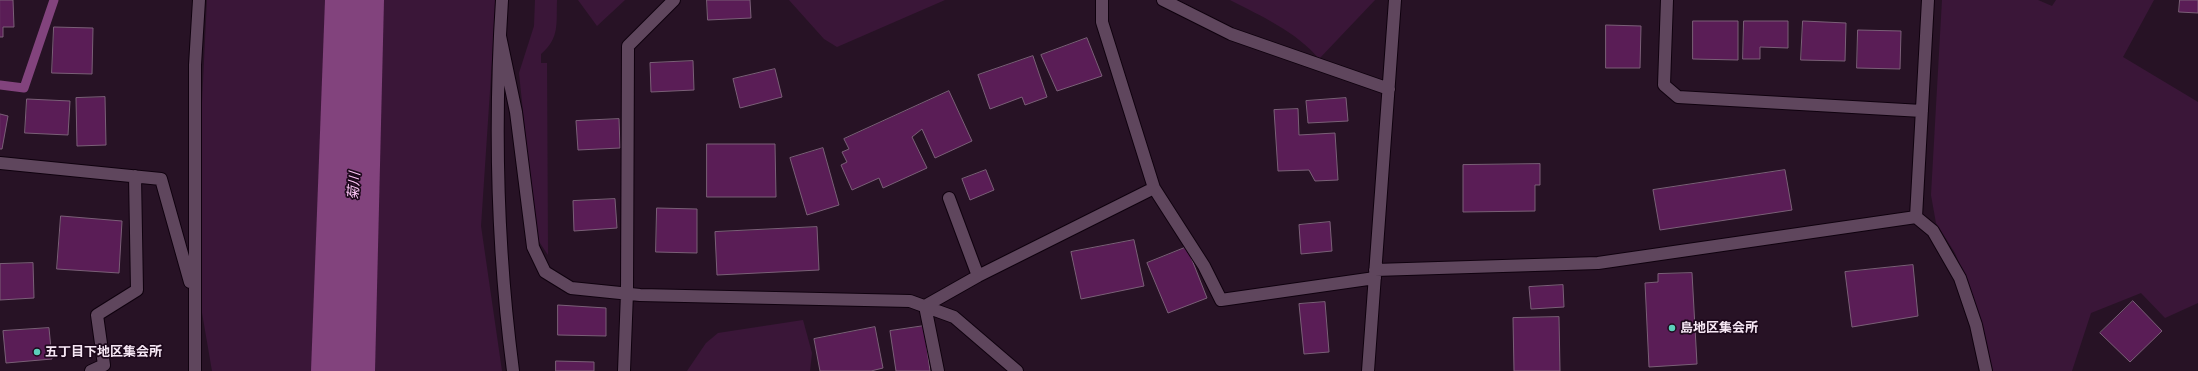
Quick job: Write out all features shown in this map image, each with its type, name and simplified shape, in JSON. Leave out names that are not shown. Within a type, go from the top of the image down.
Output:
[{"type":"street","points":[[195,371],[195,65],[199,0]]},
{"type":"street","points":[[502,0],[498,173],[506,312],[513,371]]},
{"type":"street","points":[[624,371],[627,293],[628,46],[674,0]]},
{"type":"street","points":[[1102,0],[1102,22],[1154,188],[1204,266],[1221,300],[1375,274],[1598,262],[1916,217],[1933,231],[1960,278],[1976,325],[1986,371]]},
{"type":"street","points":[[1163,0],[1231,34],[1388,89]]},
{"type":"street","points":[[1368,371],[1395,0]]},
{"type":"street","points":[[1667,0],[1664,85],[1678,97],[1922,111]]},
{"type":"street","points":[[1916,217],[1928,0]]},
{"type":"street","points":[[500,36],[516,112],[533,247],[545,272],[571,288],[627,293],[910,301],[954,316],[1017,371]]},
{"type":"street","points":[[0,163],[161,179],[194,296]]},
{"type":"street","points":[[91,371],[104,365],[97,315],[137,290],[135,176]]},
{"type":"street","points":[[925,306],[978,276],[1154,188]]},
{"type":"street","points":[[949,198],[978,276]]},
{"type":"street","points":[[925,306],[938,371]]},
{"type":"shaded area","points":[[207,0],[496,0],[481,226],[502,371],[212,371],[194,266]]},
{"type":"shaded area","points":[[535,0],[557,0],[556,30],[551,42],[541,54],[541,63],[547,63],[548,255],[536,237],[519,73],[534,26]]},
{"type":"shaded area","points":[[578,0],[625,0],[597,26]]},
{"type":"shaded area","points":[[789,0],[945,0],[837,47],[824,39]]},
{"type":"shaded area","points":[[1230,0],[1375,0],[1319,59],[1310,49],[1278,25]]},
{"type":"shaded area","points":[[1942,0],[2038,0],[2052,6],[2056,0],[2154,0],[2123,57],[2198,102],[2198,303],[2165,318],[2141,293],[2091,313],[2072,371],[1991,371],[1974,299],[1955,253],[1936,223],[1931,195]]},
{"type":"shaded area","points":[[803,320],[812,353],[810,371],[687,371],[706,343],[718,333]]},
{"type":"water","name":"菊川","points":[[325,0],[384,0],[375,371],[311,371]]},
{"type":"building","points":[[0,0],[13,0],[14,27],[3,27],[3,37],[0,37]]},
{"type":"building","points":[[707,0],[750,0],[751,18],[708,20]]},
{"type":"building","points":[[2180,0],[2198,0],[2198,13],[2179,12]]},
{"type":"building","points":[[1693,21],[1738,21],[1738,60],[1693,59]]},
{"type":"building","points":[[1744,21],[1788,21],[1788,48],[1760,47],[1760,59],[1743,59]]},
{"type":"building","points":[[1803,21],[1846,23],[1845,61],[1801,60]]},
{"type":"building","points":[[1606,25],[1641,26],[1640,68],[1606,68]]},
{"type":"building","points":[[54,27],[93,28],[92,74],[52,73]]},
{"type":"building","points":[[1858,30],[1901,31],[1900,69],[1857,68]]},
{"type":"building","points":[[1087,38],[1102,76],[1057,91],[1041,55]]},
{"type":"building","points":[[1033,56],[1047,97],[1025,105],[1022,97],[990,109],[978,75]]},
{"type":"building","points":[[693,61],[694,90],[651,92],[650,63]]},
{"type":"building","points":[[775,69],[782,97],[740,108],[733,79]]},
{"type":"building","points":[[949,91],[972,141],[935,158],[922,129],[912,137],[927,168],[883,188],[879,178],[852,190],[841,165],[847,162],[842,152],[849,149],[844,139]]},
{"type":"building","points":[[105,97],[106,145],[77,146],[76,98]]},
{"type":"building","points":[[1346,98],[1348,121],[1308,123],[1306,101]]},
{"type":"building","points":[[27,99],[70,101],[68,135],[25,133]]},
{"type":"building","points":[[1298,109],[1299,135],[1335,133],[1338,180],[1315,181],[1309,170],[1278,171],[1274,110]]},
{"type":"building","points":[[0,114],[8,116],[2,149],[0,149]]},
{"type":"building","points":[[619,119],[620,148],[578,150],[576,121]]},
{"type":"building","points":[[707,144],[775,144],[776,197],[707,197]]},
{"type":"building","points":[[823,148],[839,205],[807,215],[790,158]]},
{"type":"building","points":[[1540,164],[1540,185],[1535,185],[1535,211],[1463,212],[1463,165]]},
{"type":"building","points":[[986,170],[994,190],[970,200],[962,179]]},
{"type":"building","points":[[1785,170],[1792,210],[1660,230],[1653,190]]},
{"type":"building","points":[[615,199],[617,228],[574,231],[573,201]]},
{"type":"building","points":[[657,208],[697,209],[697,253],[656,252]]},
{"type":"building","points":[[61,216],[122,221],[119,273],[57,269]]},
{"type":"building","points":[[1330,222],[1332,251],[1301,254],[1299,225]]},
{"type":"building","points":[[817,227],[819,270],[717,275],[715,232]]},
{"type":"building","points":[[1134,240],[1144,286],[1081,299],[1071,252]]},
{"type":"building","points":[[1187,247],[1207,298],[1168,313],[1147,263]]},
{"type":"building","points":[[33,263],[34,298],[0,300],[0,264]]},
{"type":"building","points":[[1913,265],[1918,316],[1852,327],[1845,272]]},
{"type":"building","points":[[1692,273],[1697,364],[1649,367],[1645,283],[1658,282],[1658,274]]},
{"type":"building","points":[[1563,285],[1564,307],[1531,309],[1529,287]]},
{"type":"building","points":[[2133,301],[2162,331],[2130,362],[2100,333]]},
{"type":"building","points":[[1325,302],[1329,352],[1304,354],[1299,304]]},
{"type":"building","points":[[558,305],[606,308],[606,336],[558,335]]},
{"type":"building","points":[[1559,317],[1560,371],[1514,371],[1513,318]]},
{"type":"building","points":[[924,326],[930,371],[896,371],[890,331]]},
{"type":"building","points":[[875,327],[883,368],[871,371],[820,371],[814,339]]},
{"type":"building","points":[[49,328],[52,359],[6,363],[3,331]]},
{"type":"building","points":[[556,361],[594,362],[594,371],[556,371]]},
{"type":"waterway","points":[[0,85],[24,88],[54,0]]},
{"type":"place","name":"島地区集会所","points":[[1672,328]]},
{"type":"place","name":"五丁目下地区集会所","points":[[37,352]]}]
